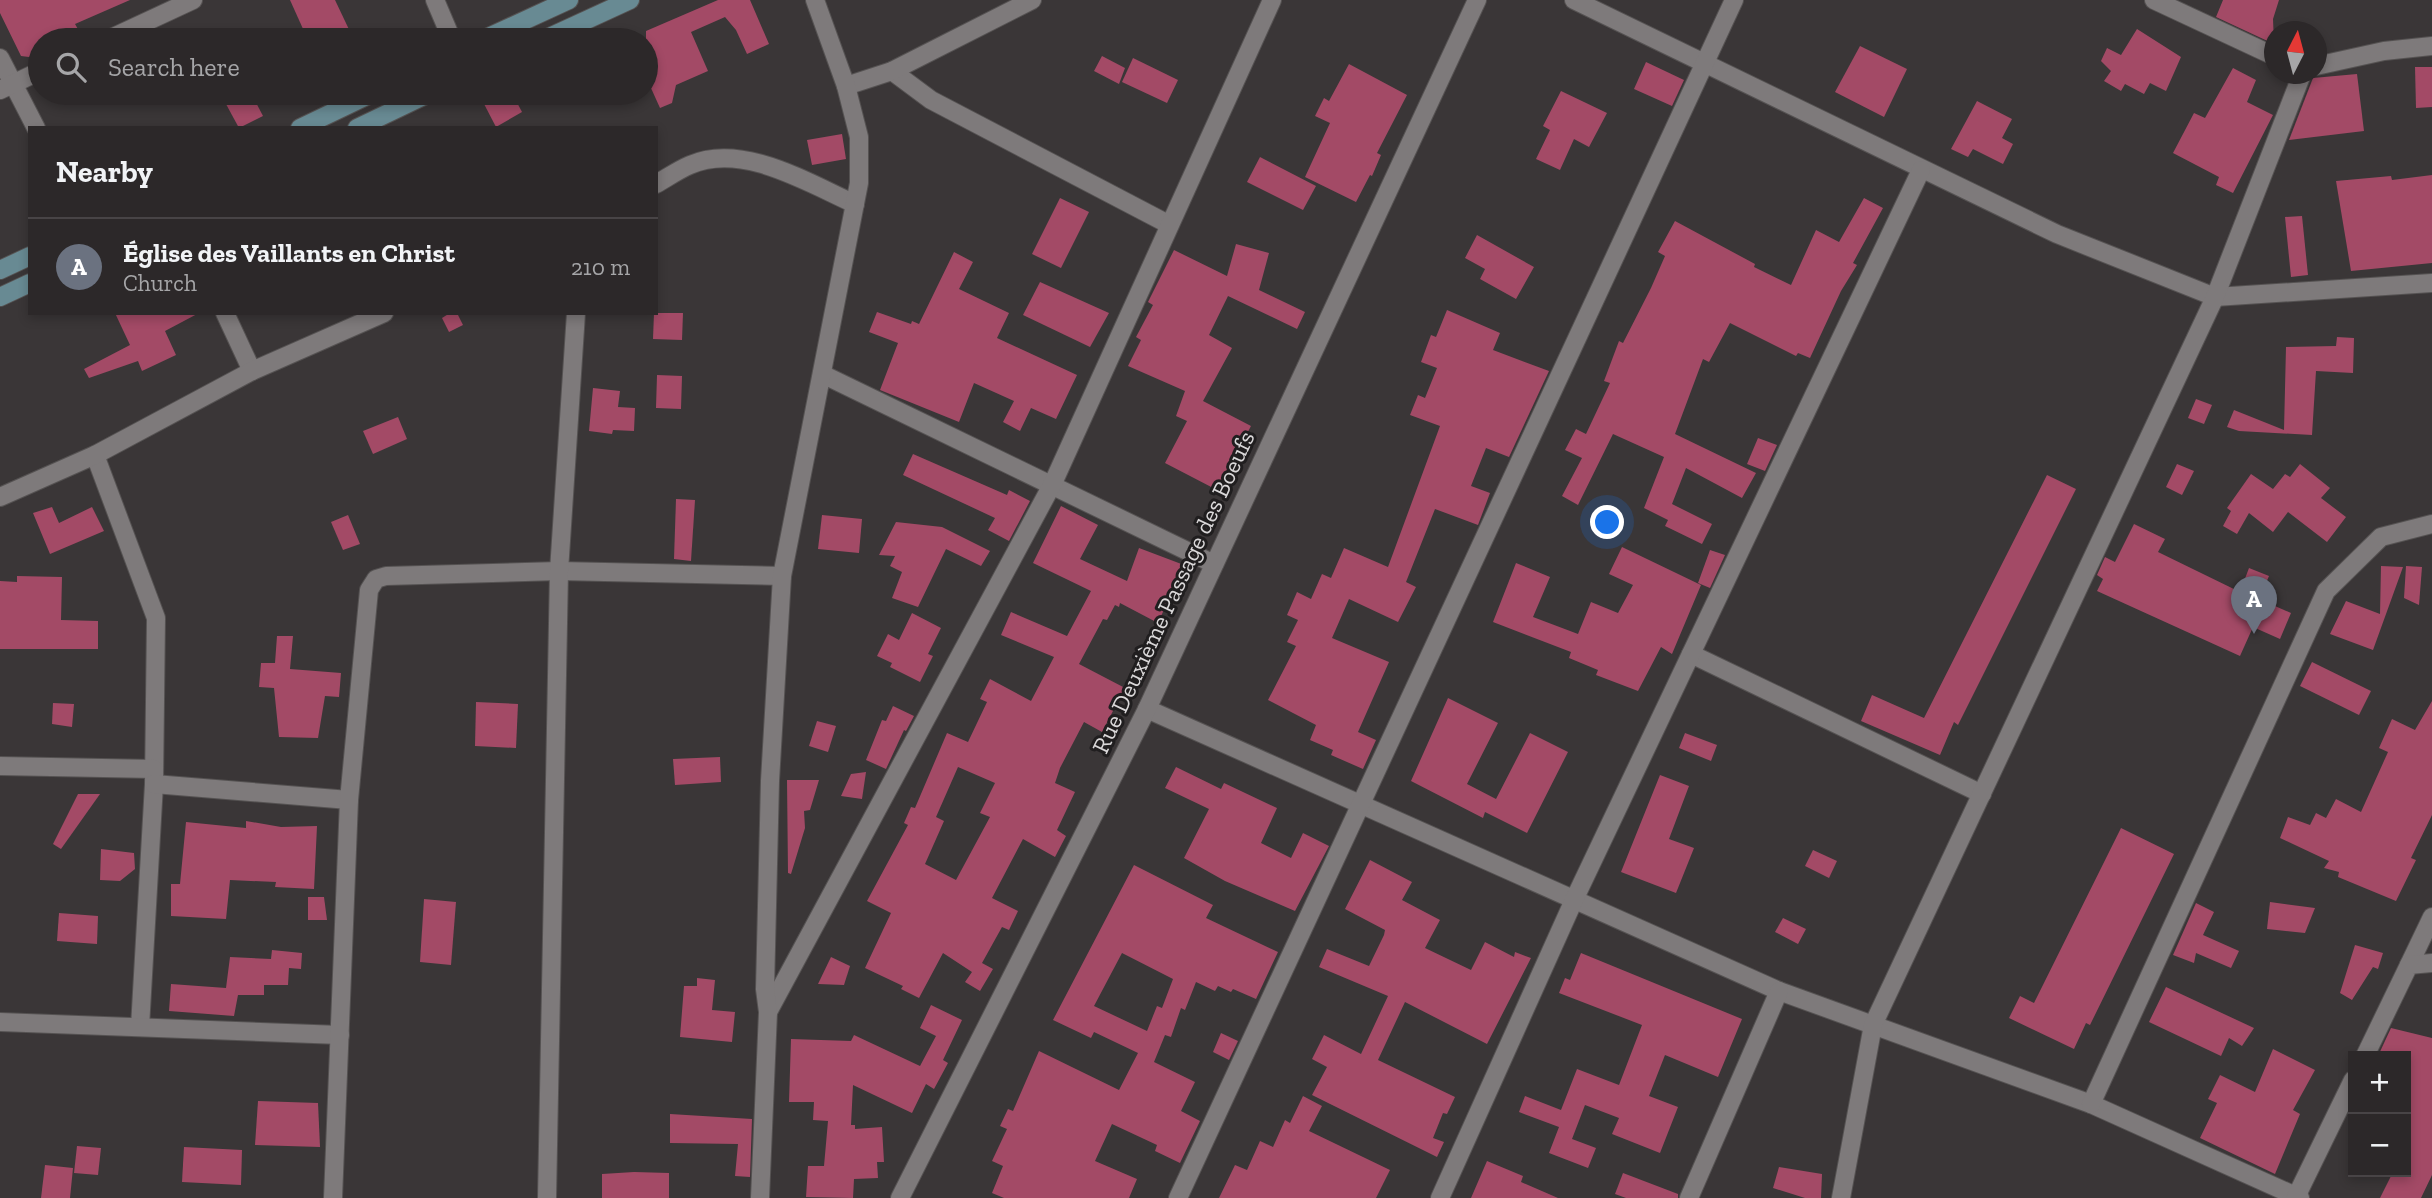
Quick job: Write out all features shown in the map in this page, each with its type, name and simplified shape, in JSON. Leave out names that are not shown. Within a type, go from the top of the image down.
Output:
[{"type":"main road","points":[[508,28],[569,0]]},
{"type":"main road","points":[[569,28],[630,0]]},
{"type":"main road","points":[[304,126],[348,105]]},
{"type":"main road","points":[[361,126],[405,105]]},
{"type":"main road","points":[[0,270],[28,257]]},
{"type":"main road","points":[[0,297],[28,284]]},
{"type":"street","points":[[133,28],[193,0]]},
{"type":"street","points":[[435,0],[447,28]]},
{"type":"street","points":[[760,1198],[768,1012],[765,989],[770,781],[782,576],[859,183],[859,137],[846,86],[815,0]]},
{"type":"street","points":[[846,86],[892,71],[1032,0]]},
{"type":"street","points":[[768,1012],[1053,483],[1168,223],[1272,0]]},
{"type":"street","name":"Rue Deuxième Passage des Boeufs","points":[[900,1198],[1147,709],[1477,0]]},
{"type":"street","points":[[1574,0],[1921,170],[2078,243],[2215,296],[2432,283]]},
{"type":"street","points":[[1178,1198],[1734,0]]},
{"type":"street","points":[[2154,0],[2264,51]]},
{"type":"street","points":[[2327,64],[2384,51],[2432,46]]},
{"type":"street","points":[[0,58],[7,87],[35,126]]},
{"type":"street","points":[[892,71],[931,100],[1168,223]]},
{"type":"street","points":[[7,87],[28,77]]},
{"type":"street","points":[[1841,1198],[1873,1025],[2215,296],[2298,84]]},
{"type":"street","points":[[658,183],[692,164],[722,159],[752,159],[855,204]]},
{"type":"street","points":[[1440,1198],[1574,900],[1921,170]]},
{"type":"street","points":[[226,315],[252,372]]},
{"type":"street","points":[[0,497],[94,454],[252,372],[380,315]]},
{"type":"street","points":[[547,1198],[559,571],[576,315]]},
{"type":"street","points":[[822,374],[1053,483],[1214,564]]},
{"type":"street","points":[[94,454],[153,604],[156,631],[154,777],[139,1027]]},
{"type":"street","points":[[2091,1104],[2326,591],[2381,537],[2432,524]]},
{"type":"street","points":[[333,1198],[349,800],[369,590],[376,579],[386,576],[559,571],[782,576]]},
{"type":"street","points":[[1690,654],[1982,793]]},
{"type":"street","points":[[1147,709],[1779,991],[2091,1104],[2298,1197],[2348,1091]]},
{"type":"street","points":[[0,766],[154,777],[349,800]]},
{"type":"street","points":[[2367,1051],[2432,916]]},
{"type":"street","points":[[2409,965],[2432,963]]},
{"type":"street","points":[[1689,1198],[1779,991]]},
{"type":"street","points":[[0,1022],[340,1035]]},
{"type":"building","points":[[0,0],[130,0],[75,24],[77,28],[28,28],[28,57],[21,56],[0,13]]},
{"type":"building","points":[[290,0],[335,0],[348,28],[303,28]]},
{"type":"building","points":[[718,0],[750,0],[769,44],[747,54],[736,30],[725,17],[691,32],[708,71],[676,85],[672,103],[660,108],[658,28],[653,28]]},
{"type":"building","points":[[2223,0],[2279,0],[2273,21],[2264,21],[2264,39],[2216,17]]},
{"type":"building","points":[[2137,29],[2181,57],[2166,91],[2150,83],[2144,94],[2125,84],[2121,91],[2104,81],[2111,71],[2101,61],[2107,48],[2121,55]]},
{"type":"building","points":[[1860,46],[1907,69],[1884,117],[1835,92]]},
{"type":"building","points":[[1102,56],[1125,68],[1119,84],[1094,71]]},
{"type":"building","points":[[1133,58],[1178,80],[1167,103],[1122,82]]},
{"type":"building","points":[[1646,62],[1684,80],[1672,106],[1634,89]]},
{"type":"building","points":[[1349,64],[1407,95],[1377,153],[1381,155],[1372,176],[1370,175],[1356,202],[1305,177],[1330,123],[1315,116],[1324,98],[1329,101]]},
{"type":"building","points":[[2415,67],[2432,67],[2432,107],[2416,108]]},
{"type":"building","points":[[2233,68],[2256,80],[2247,102],[2273,115],[2233,193],[2216,185],[2219,177],[2173,153],[2194,113],[2205,118]]},
{"type":"building","points":[[2357,74],[2364,131],[2289,140],[2311,84],[2327,84],[2327,77]]},
{"type":"building","points":[[1561,91],[1607,113],[1589,147],[1574,139],[1560,170],[1536,159],[1550,130],[1543,126]]},
{"type":"building","points":[[1977,101],[2012,119],[2002,138],[2013,144],[2003,164],[1973,149],[1968,157],[1951,149]]},
{"type":"building","points":[[227,105],[257,105],[263,116],[238,126]]},
{"type":"building","points":[[485,105],[518,105],[522,112],[495,126]]},
{"type":"building","points":[[842,134],[846,159],[812,165],[807,140]]},
{"type":"building","points":[[1260,157],[1316,186],[1303,210],[1247,182]]},
{"type":"building","points":[[2432,175],[2432,263],[2351,271],[2336,181],[2391,176],[2392,180]]},
{"type":"building","points":[[1060,198],[1089,212],[1061,268],[1032,254]]},
{"type":"building","points":[[1864,198],[1883,208],[1853,263],[1857,265],[1841,291],[1810,358],[1798,353],[1796,356],[1730,323],[1709,362],[1703,359],[1675,434],[1756,473],[1742,498],[1686,468],[1672,504],[1712,524],[1702,544],[1665,526],[1668,520],[1644,508],[1664,457],[1613,434],[1578,505],[1562,496],[1582,458],[1565,450],[1576,429],[1586,434],[1610,383],[1604,381],[1619,341],[1623,343],[1651,288],[1665,256],[1658,252],[1675,221],[1755,264],[1754,267],[1791,285],[1816,230],[1839,242]]},
{"type":"building","points":[[2302,216],[2308,275],[2291,277],[2285,217]]},
{"type":"building","points":[[1477,235],[1534,267],[1516,299],[1480,279],[1485,269],[1465,258]]},
{"type":"building","points":[[1236,244],[1269,253],[1259,290],[1305,312],[1297,329],[1228,296],[1209,335],[1232,348],[1203,401],[1251,426],[1217,490],[1165,463],[1187,421],[1176,416],[1185,391],[1128,366],[1141,340],[1136,337],[1153,305],[1148,302],[1174,250],[1227,276]]},
{"type":"building","points":[[954,252],[973,262],[959,289],[1009,313],[997,338],[1077,375],[1056,419],[1031,408],[1020,431],[1003,422],[1014,401],[974,383],[959,422],[880,390],[898,343],[869,332],[877,312],[911,324],[912,321],[919,324]]},
{"type":"building","points":[[1040,282],[1109,313],[1090,347],[1023,315]]},
{"type":"building","points":[[1447,310],[1500,333],[1493,350],[1549,371],[1509,457],[1486,448],[1471,486],[1490,493],[1478,525],[1435,509],[1406,582],[1416,587],[1398,622],[1349,599],[1332,638],[1389,662],[1358,732],[1376,740],[1363,769],[1331,755],[1333,750],[1310,740],[1316,725],[1268,700],[1296,646],[1287,642],[1298,620],[1287,615],[1297,592],[1311,599],[1322,574],[1331,578],[1344,548],[1388,567],[1440,426],[1410,415],[1418,395],[1425,398],[1437,368],[1421,362],[1431,335],[1436,337]]},
{"type":"building","points":[[683,313],[682,340],[653,339],[654,315]]},
{"type":"building","points":[[116,315],[195,315],[165,331],[176,355],[142,371],[138,361],[89,378],[84,369],[130,345]]},
{"type":"building","points":[[458,315],[463,325],[449,332],[442,318]]},
{"type":"building","points":[[2337,337],[2354,338],[2353,373],[2316,371],[2312,435],[2239,431],[2227,427],[2234,410],[2284,430],[2286,347],[2336,346]]},
{"type":"building","points":[[657,375],[682,376],[681,409],[656,408]]},
{"type":"building","points":[[593,388],[620,391],[618,407],[635,408],[634,431],[613,430],[612,434],[589,431]]},
{"type":"building","points":[[2196,399],[2212,405],[2204,424],[2188,418]]},
{"type":"building","points":[[398,417],[407,439],[373,454],[363,431]]},
{"type":"building","points":[[1758,438],[1777,445],[1765,471],[1747,464]]},
{"type":"building","points":[[913,454],[1007,495],[1009,490],[1030,501],[1009,541],[988,530],[995,518],[903,475]]},
{"type":"building","points":[[2177,464],[2194,471],[2182,495],[2166,487]]},
{"type":"building","points":[[2300,464],[2330,488],[2321,498],[2346,517],[2327,542],[2288,512],[2273,532],[2249,513],[2237,534],[2223,526],[2231,511],[2227,508],[2251,474],[2273,489],[2285,474],[2290,477]]},
{"type":"building","points":[[2047,475],[2076,489],[1958,725],[1954,722],[1940,755],[1861,721],[1872,695],[1924,718]]},
{"type":"building","points":[[676,499],[695,500],[691,561],[674,559]]},
{"type":"building","points":[[1061,506],[1098,525],[1080,559],[1127,581],[1139,548],[1184,565],[1158,623],[1120,603],[1119,607],[1115,605],[1107,620],[1103,619],[1079,664],[1125,688],[1102,732],[1084,722],[1060,768],[1055,783],[1075,792],[1057,830],[1066,836],[1055,857],[1023,839],[992,898],[1018,911],[1009,930],[1002,927],[982,963],[993,969],[980,991],[965,982],[972,972],[943,953],[919,998],[901,989],[903,986],[865,968],[891,913],[867,901],[908,825],[904,823],[911,807],[915,808],[947,733],[968,742],[987,702],[980,699],[990,679],[1031,701],[1054,657],[1001,635],[1011,612],[1067,636],[1091,591],[1033,563]],"holes":[[[958,767],[995,783],[980,813],[990,817],[956,880],[925,864],[944,821],[936,817]]]},
{"type":"building","points":[[52,507],[59,523],[92,507],[104,531],[50,554],[33,513]]},
{"type":"building","points":[[348,515],[360,544],[343,550],[331,522]]},
{"type":"building","points":[[822,515],[862,519],[859,553],[818,549]]},
{"type":"building","points":[[896,522],[942,527],[990,551],[981,566],[946,549],[918,607],[892,598],[902,572],[890,566],[895,556],[879,555]]},
{"type":"building","points":[[2134,524],[2165,539],[2158,552],[2240,592],[2249,568],[2269,576],[2259,599],[2291,613],[2280,639],[2253,627],[2240,656],[2097,591],[2103,579],[2097,575],[2105,557],[2115,562]]},
{"type":"building","points":[[1622,547],[1701,585],[1672,654],[1661,647],[1638,691],[1596,675],[1598,670],[1569,658],[1571,652],[1493,622],[1516,563],[1550,577],[1533,617],[1578,634],[1591,602],[1618,613],[1633,585],[1609,574]]},
{"type":"building","points":[[1710,550],[1725,555],[1710,588],[1698,583]]},
{"type":"building","points":[[2381,566],[2403,567],[2373,650],[2330,634],[2346,601],[2380,614]]},
{"type":"building","points":[[2406,566],[2422,567],[2419,605],[2404,598]]},
{"type":"building","points":[[17,576],[62,577],[61,620],[98,621],[98,649],[0,649],[0,581],[17,582]]},
{"type":"building","points":[[912,613],[941,628],[928,654],[933,656],[920,682],[890,667],[892,663],[877,656],[888,634],[899,640]]},
{"type":"building","points":[[277,636],[293,636],[290,669],[341,673],[339,697],[325,696],[318,738],[279,737],[274,688],[259,687],[261,663],[275,663]]},
{"type":"building","points":[[2312,662],[2371,691],[2359,715],[2300,686]]},
{"type":"building","points":[[1448,698],[1498,723],[1467,784],[1496,799],[1530,733],[1568,752],[1527,833],[1485,812],[1483,818],[1411,781]]},
{"type":"building","points":[[2432,701],[2432,815],[2411,858],[2416,860],[2396,901],[2338,877],[2339,872],[2324,868],[2329,861],[2280,838],[2288,817],[2310,825],[2316,813],[2326,818],[2336,799],[2361,812],[2388,752],[2379,748],[2392,719],[2415,730]]},
{"type":"building","points":[[476,702],[518,704],[516,748],[475,746]]},
{"type":"building","points":[[53,703],[74,704],[72,727],[52,724]]},
{"type":"building","points":[[893,706],[914,716],[906,731],[904,730],[886,769],[866,760],[882,720],[886,721]]},
{"type":"building","points":[[817,721],[836,726],[828,752],[809,746]]},
{"type":"building","points":[[1685,733],[1717,745],[1711,761],[1679,748]]},
{"type":"building","points":[[720,757],[721,782],[675,785],[673,759]]},
{"type":"building","points":[[1176,767],[1221,789],[1224,783],[1277,808],[1261,843],[1291,858],[1303,833],[1329,846],[1295,911],[1225,881],[1184,858],[1209,809],[1165,788]]},
{"type":"building","points":[[866,772],[862,799],[841,796],[851,774]]},
{"type":"building","points":[[1660,775],[1689,786],[1669,839],[1694,848],[1676,893],[1621,872]]},
{"type":"building","points":[[787,780],[819,780],[810,810],[804,811],[805,828],[791,874],[788,873]]},
{"type":"building","points":[[78,794],[100,794],[61,849],[53,844]]},
{"type":"building","points":[[246,821],[281,827],[317,826],[314,889],[275,887],[276,882],[230,880],[226,919],[171,916],[171,884],[180,884],[186,822],[246,828]]},
{"type":"building","points":[[2121,828],[2174,854],[2090,1025],[2086,1023],[2074,1049],[2009,1018],[2020,996],[2034,1003]]},
{"type":"building","points":[[101,849],[134,853],[135,869],[120,881],[100,880]]},
{"type":"building","points":[[1813,850],[1837,861],[1829,878],[1805,866]]},
{"type":"building","points":[[1370,860],[1412,882],[1402,900],[1440,920],[1425,948],[1471,970],[1485,942],[1514,957],[1515,952],[1531,958],[1487,1044],[1405,1002],[1378,1060],[1455,1097],[1447,1114],[1443,1113],[1433,1138],[1444,1142],[1437,1157],[1312,1095],[1327,1067],[1312,1059],[1324,1035],[1361,1054],[1388,996],[1319,967],[1327,949],[1369,966],[1384,935],[1385,930],[1345,909]]},
{"type":"building","points":[[1134,865],[1213,905],[1206,918],[1278,952],[1256,999],[1218,986],[1215,991],[1196,982],[1185,1010],[1181,1008],[1171,1037],[1165,1035],[1154,1062],[1195,1082],[1181,1111],[1200,1121],[1180,1163],[1155,1151],[1157,1145],[1112,1124],[1095,1161],[1137,1179],[1129,1198],[1004,1198],[992,1193],[1003,1166],[992,1161],[1007,1129],[1000,1126],[1008,1109],[1013,1111],[1039,1051],[1119,1090],[1138,1053],[1094,1032],[1091,1038],[1053,1020]],"holes":[[[1122,953],[1173,979],[1162,1008],[1157,1006],[1147,1031],[1094,1006]]]},
{"type":"building","points":[[308,897],[324,897],[327,920],[308,920]]},
{"type":"building","points":[[424,899],[456,902],[451,965],[420,962]]},
{"type":"building","points":[[2270,902],[2315,908],[2305,933],[2267,929]]},
{"type":"building","points":[[2196,903],[2214,912],[2203,935],[2239,951],[2231,968],[2196,953],[2194,963],[2173,955]]},
{"type":"building","points":[[59,913],[98,916],[97,944],[57,941]]},
{"type":"building","points":[[1783,918],[1806,929],[1798,944],[1775,932]]},
{"type":"building","points":[[2355,945],[2383,953],[2378,969],[2373,967],[2352,1000],[2340,993]]},
{"type":"building","points":[[272,950],[302,953],[301,969],[289,968],[288,985],[264,985],[264,995],[238,995],[234,1016],[169,1011],[171,984],[226,988],[230,957],[271,959]]},
{"type":"building","points":[[1581,953],[1742,1019],[1718,1077],[1665,1055],[1649,1096],[1678,1107],[1660,1153],[1612,1134],[1619,1118],[1585,1105],[1572,1139],[1596,1148],[1588,1168],[1549,1153],[1559,1127],[1519,1112],[1525,1096],[1561,1110],[1577,1069],[1619,1085],[1642,1025],[1559,993],[1565,978],[1570,980]]},
{"type":"building","points":[[831,957],[850,966],[844,985],[818,984]]},
{"type":"building","points":[[697,978],[715,980],[712,1010],[735,1012],[732,1042],[680,1037],[684,986],[697,986]]},
{"type":"building","points":[[2166,987],[2254,1028],[2242,1046],[2229,1038],[2221,1056],[2149,1022]]},
{"type":"building","points":[[931,1005],[962,1020],[943,1060],[948,1063],[934,1089],[926,1084],[912,1113],[853,1085],[851,1125],[855,1125],[855,1129],[882,1127],[884,1162],[877,1162],[878,1178],[854,1179],[853,1198],[806,1197],[808,1166],[824,1166],[828,1121],[813,1120],[814,1102],[789,1102],[791,1039],[851,1041],[854,1035],[920,1066],[936,1036],[920,1028]]},
{"type":"building","points":[[2391,1028],[2432,1038],[2432,1175],[2421,1198],[2380,1198],[2390,1177],[2411,1177],[2411,1051],[2380,1051]]},
{"type":"building","points":[[1221,1033],[1238,1041],[1229,1060],[1213,1052]]},
{"type":"building","points":[[2273,1049],[2315,1070],[2293,1110],[2300,1114],[2275,1174],[2200,1138],[2217,1103],[2208,1099],[2220,1075],[2255,1092]]},
{"type":"building","points":[[1303,1096],[1322,1106],[1309,1131],[1390,1170],[1376,1198],[1219,1198],[1235,1165],[1247,1170],[1260,1141],[1273,1147],[1285,1120],[1290,1123]]},
{"type":"building","points":[[258,1101],[318,1103],[320,1147],[255,1145]]},
{"type":"building","points":[[670,1114],[752,1119],[750,1177],[735,1176],[738,1144],[670,1143]]},
{"type":"building","points":[[77,1146],[101,1148],[98,1175],[74,1173]]},
{"type":"building","points":[[184,1147],[242,1150],[241,1185],[182,1182]]},
{"type":"building","points":[[1487,1161],[1523,1176],[1521,1182],[1558,1198],[1471,1198]]},
{"type":"building","points":[[45,1165],[73,1168],[70,1198],[41,1198]]},
{"type":"building","points":[[1779,1167],[1822,1174],[1821,1198],[1805,1198],[1773,1188]]},
{"type":"building","points":[[669,1173],[669,1198],[602,1198],[602,1174]]},
{"type":"building","points":[[1623,1173],[1678,1194],[1678,1198],[1626,1198],[1615,1194]]},
{"type":"place","name":"Église des Vaillants en Christ","points":[[2254,634]]}]
